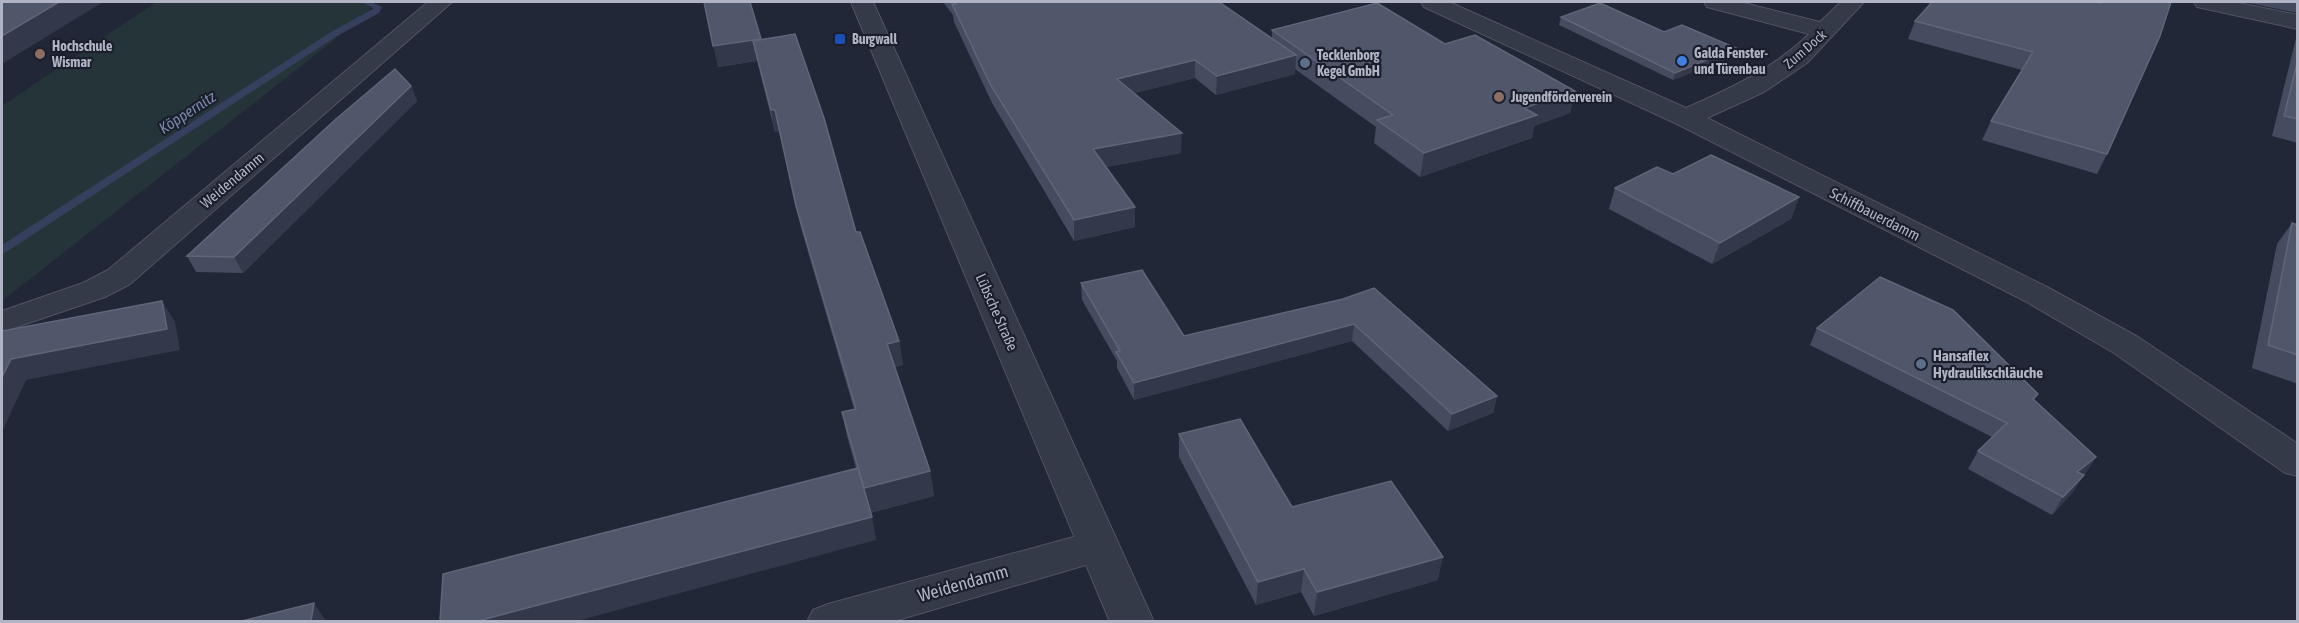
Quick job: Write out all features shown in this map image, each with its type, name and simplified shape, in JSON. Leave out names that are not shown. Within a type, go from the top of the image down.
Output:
[{"type":"street","name":"Weidendamm","points":[[2,322],[94,290],[119,277],[441,2]]},
{"type":"street","name":"Lübsche Straße","points":[[862,2],[1132,621]]},
{"type":"street","name":"Schiffbauerdamm","points":[[1432,2],[1686,118],[2036,294],[2126,345],[2298,463]]},
{"type":"street","points":[[1715,2],[1826,31]]},
{"type":"street","name":"Zum Dock","points":[[1686,118],[1755,87],[1798,58],[1853,2]]},
{"type":"street","points":[[2205,2],[2298,22]]},
{"type":"street","name":"Weidendamm","points":[[828,621],[1099,546]]},
{"type":"shaded area","points":[[156,2],[361,2],[368,4],[371,11],[2,301],[2,106]]},
{"type":"building","points":[[2,2],[59,2],[2,36]]},
{"type":"building","points":[[704,2],[750,2],[761,39],[713,46]]},
{"type":"building","points":[[954,2],[1219,2],[1296,55],[1217,76],[1195,60],[1117,79],[1182,133],[1093,149],[1135,207],[1074,220],[990,84],[952,4],[956,4]]},
{"type":"building","points":[[1932,2],[2171,2],[2160,36],[2107,154],[1991,121],[2033,52],[1915,21]]},
{"type":"building","points":[[1377,3],[1445,44],[1475,35],[1575,91],[1524,108],[1537,115],[1424,153],[1377,120],[1393,115],[1272,30]]},
{"type":"building","points":[[1600,3],[1664,32],[1682,25],[1736,48],[1675,73],[1561,17]]},
{"type":"building","points":[[795,34],[824,118],[856,232],[860,232],[899,341],[887,344],[930,471],[864,488],[842,412],[856,409],[796,206],[775,110],[771,110],[753,41]]},
{"type":"building","points":[[2298,59],[2298,119],[2284,116]]},
{"type":"building","points":[[395,69],[411,86],[234,257],[187,256],[336,119]]},
{"type":"building","points":[[1711,155],[1799,197],[1720,243],[1615,188],[1657,167],[1673,174]]},
{"type":"building","points":[[2292,223],[2298,225],[2298,355],[2268,345]]},
{"type":"building","points":[[1142,270],[1184,336],[1343,299],[1374,288],[1497,396],[1452,414],[1354,324],[1134,383],[1116,352],[1120,351],[1081,283]]},
{"type":"building","points":[[1880,277],[1953,310],[2038,394],[2033,399],[2096,457],[2077,472],[2084,475],[2063,497],[1978,451],[2007,423],[1817,328]]},
{"type":"building","points":[[162,301],[167,329],[11,359],[2,377],[2,331]]},
{"type":"building","points":[[1240,419],[1292,507],[1391,481],[1443,557],[1317,592],[1304,569],[1258,582],[1179,434]]},
{"type":"building","points":[[858,468],[872,517],[478,621],[440,621],[443,574]]},
{"type":"building","points":[[314,603],[311,621],[242,621]]},
{"type":"waterway","name":"Köppernitz","points":[[2,250],[334,34],[376,11],[378,7],[365,2]]},
{"type":"place","name":"Burgwall","points":[[840,39]]},
{"type":"place","name":"Hochschule Wismar","points":[[40,54]]},
{"type":"place","name":"Galda Fenster- und Türenbau","points":[[1682,61]]},
{"type":"place","name":"Tecklenborg Kegel GmbH","points":[[1305,63]]},
{"type":"place","name":"Jugendförderverein","points":[[1499,97]]},
{"type":"place","name":"Hansaflex Hydraulikschläuche","points":[[1921,364]]}]
